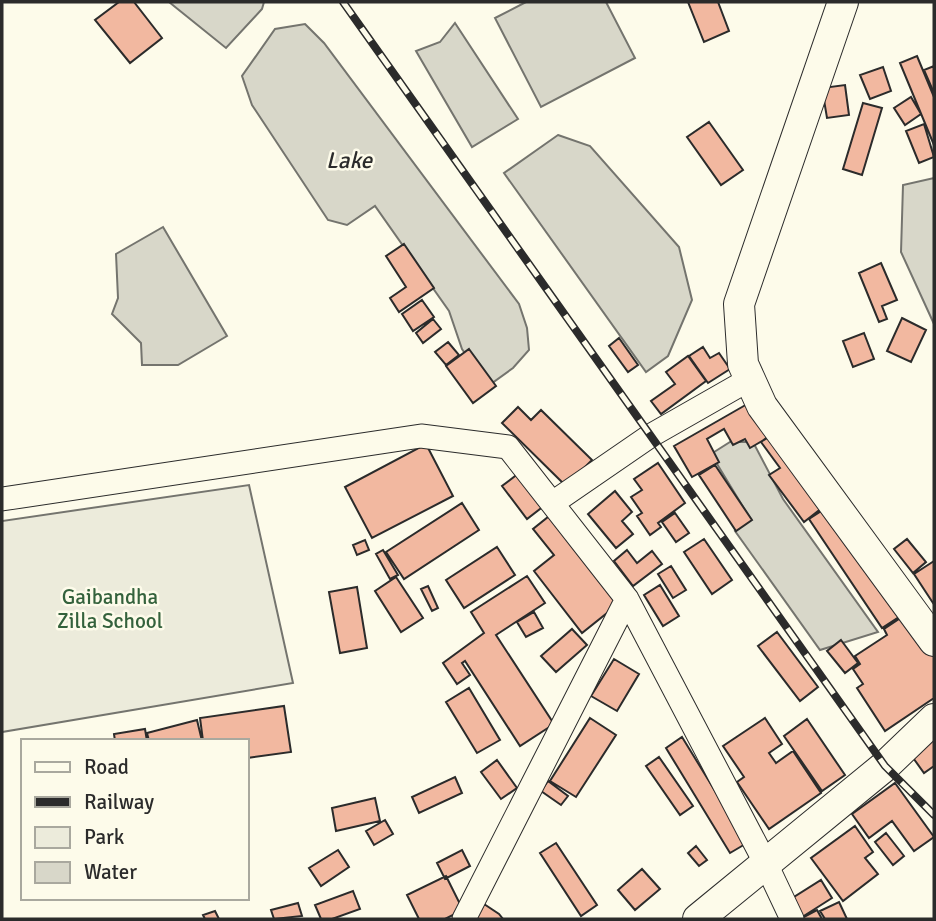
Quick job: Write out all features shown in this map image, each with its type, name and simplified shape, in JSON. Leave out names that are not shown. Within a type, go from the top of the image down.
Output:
[{"type":"main road","points":[[843,2],[739,304],[743,364],[762,406],[934,640]]},
{"type":"main road","points":[[698,919],[885,766],[934,719]]},
{"type":"street","points":[[554,502],[650,436],[750,379]]},
{"type":"street","points":[[2,499],[421,436],[508,447],[554,502],[627,599],[792,919]]},
{"type":"street","points":[[464,919],[627,599]]},
{"type":"green space","name":"Gaibandha Zilla School","points":[[249,485],[293,683],[2,732],[2,521]]},
{"type":"water","points":[[169,2],[264,2],[262,9],[226,48]]},
{"type":"water","points":[[526,2],[606,2],[635,58],[541,107],[495,18]]},
{"type":"water","points":[[455,23],[518,119],[472,147],[416,51],[440,42]]},
{"type":"water","name":"Lake","points":[[305,24],[324,43],[519,304],[527,328],[529,350],[513,368],[488,386],[462,349],[449,311],[375,206],[347,225],[328,220],[252,105],[242,76],[275,29]]},
{"type":"water","points":[[558,135],[590,146],[679,247],[692,300],[668,356],[646,372],[504,173]]},
{"type":"water","points":[[934,178],[934,324],[901,252],[903,185]]},
{"type":"water","points":[[163,227],[227,336],[178,365],[142,365],[141,343],[112,314],[118,298],[116,254]]},
{"type":"water","points":[[730,442],[753,442],[783,499],[878,632],[820,650],[735,531],[751,520],[711,454]]},
{"type":"building","points":[[119,2],[134,2],[162,38],[130,63],[95,20]]},
{"type":"building","points":[[688,2],[718,2],[729,31],[704,42]]},
{"type":"building","points":[[917,56],[934,97],[934,145],[900,63]]},
{"type":"building","points":[[934,66],[934,93],[924,70]]},
{"type":"building","points":[[883,67],[891,91],[870,99],[860,75]]},
{"type":"building","points":[[845,85],[849,115],[827,118],[822,88]]},
{"type":"building","points":[[911,97],[921,114],[905,125],[894,108]]},
{"type":"building","points":[[863,103],[882,108],[862,175],[843,169]]},
{"type":"building","points":[[709,122],[743,170],[721,185],[687,137]]},
{"type":"building","points":[[924,124],[934,157],[919,163],[906,131]]},
{"type":"building","points":[[404,244],[434,288],[399,312],[390,298],[406,287],[386,256]]},
{"type":"building","points":[[881,263],[897,300],[882,306],[887,319],[879,322],[859,273]]},
{"type":"building","points":[[422,300],[434,317],[413,331],[402,314]]},
{"type":"building","points":[[902,318],[926,330],[911,362],[887,351]]},
{"type":"building","points":[[433,319],[441,329],[423,343],[416,333]]},
{"type":"building","points":[[864,333],[874,359],[853,367],[843,341]]},
{"type":"building","points":[[619,338],[638,365],[628,372],[609,346]]},
{"type":"building","points":[[448,342],[459,355],[446,365],[435,352]]},
{"type":"building","points":[[703,347],[710,358],[719,353],[730,369],[708,383],[689,356]]},
{"type":"building","points":[[469,349],[496,386],[473,403],[446,366]]},
{"type":"building","points":[[688,356],[706,381],[661,414],[651,401],[675,384],[666,372]]},
{"type":"building","points":[[756,399],[776,433],[750,448],[745,439],[733,445],[724,429],[707,439],[719,462],[692,477],[674,446]]},
{"type":"building","points":[[518,407],[531,420],[541,410],[592,460],[566,486],[502,423]]},
{"type":"building","points":[[774,432],[827,504],[804,522],[769,475],[780,468],[761,442]]},
{"type":"building","points":[[426,444],[453,496],[372,538],[345,487]]},
{"type":"building","points":[[658,463],[685,503],[658,523],[661,527],[650,535],[637,516],[642,513],[631,497],[642,490],[634,479]]},
{"type":"building","points":[[715,465],[752,520],[736,531],[699,475]]},
{"type":"building","points":[[523,470],[549,502],[527,519],[502,486]]},
{"type":"building","points":[[615,491],[632,512],[622,521],[633,534],[616,548],[588,514]]},
{"type":"building","points":[[462,503],[479,530],[404,579],[386,552]]},
{"type":"building","points":[[832,504],[905,613],[882,628],[809,519]]},
{"type":"building","points":[[553,513],[622,601],[582,633],[534,571],[554,555],[533,529]]},
{"type":"building","points":[[675,513],[689,533],[676,542],[662,522]]},
{"type":"building","points":[[704,539],[732,580],[712,594],[684,552]]},
{"type":"building","points":[[907,539],[926,562],[913,573],[894,549]]},
{"type":"building","points":[[365,540],[369,550],[357,555],[353,545]]},
{"type":"building","points":[[497,547],[515,575],[464,608],[446,580]]},
{"type":"building","points":[[383,550],[398,575],[390,579],[376,554]]},
{"type":"building","points":[[627,550],[637,563],[652,551],[662,564],[633,586],[614,561]]},
{"type":"building","points":[[934,561],[934,602],[933,603],[914,574]]},
{"type":"building","points":[[671,566],[686,590],[673,598],[658,574]]},
{"type":"building","points":[[527,576],[545,603],[496,635],[554,724],[520,746],[465,661],[462,663],[470,675],[457,684],[443,663],[484,633],[471,612]]},
{"type":"building","points":[[396,577],[423,618],[401,632],[375,591]]},
{"type":"building","points":[[660,585],[679,616],[663,626],[644,595]]},
{"type":"building","points":[[428,586],[438,608],[432,611],[421,589]]},
{"type":"building","points":[[357,587],[367,648],[340,653],[329,592]]},
{"type":"building","points":[[534,612],[543,628],[526,637],[517,622]]},
{"type":"building","points":[[908,613],[934,652],[934,698],[885,731],[857,688],[863,684],[853,669],[860,664],[855,656],[887,635],[884,629]]},
{"type":"building","points":[[572,629],[587,645],[556,672],[541,656]]},
{"type":"building","points":[[777,632],[818,687],[800,701],[758,646]]},
{"type":"building","points":[[841,640],[858,663],[845,673],[827,651]]},
{"type":"building","points":[[614,659],[639,674],[617,711],[591,696]]},
{"type":"building","points":[[469,688],[500,740],[477,753],[446,702]]},
{"type":"building","points":[[284,706],[291,752],[248,758],[248,739],[203,739],[200,718]]},
{"type":"building","points":[[590,718],[616,735],[576,797],[550,781]]},
{"type":"building","points":[[765,718],[782,744],[769,753],[776,763],[793,751],[821,793],[769,829],[737,782],[744,777],[723,746]]},
{"type":"building","points":[[807,719],[845,775],[822,791],[784,736]]},
{"type":"building","points":[[197,720],[202,739],[148,739],[147,733]]},
{"type":"building","points":[[145,729],[147,739],[115,739],[114,734]]},
{"type":"building","points":[[682,737],[747,843],[730,853],[666,748]]},
{"type":"building","points":[[934,739],[934,766],[924,773],[911,755]]},
{"type":"building","points":[[659,757],[693,806],[680,815],[646,766]]},
{"type":"building","points":[[497,760],[517,788],[501,799],[481,772]]},
{"type":"building","points":[[455,777],[462,793],[419,813],[412,797]]},
{"type":"building","points":[[548,781],[568,796],[561,805],[541,791]]},
{"type":"building","points":[[895,783],[934,837],[914,851],[892,821],[869,838],[852,814]]},
{"type":"building","points":[[375,798],[380,821],[336,831],[332,808]]},
{"type":"building","points":[[385,820],[393,834],[374,845],[366,831]]},
{"type":"building","points":[[855,826],[873,852],[865,858],[878,874],[843,901],[811,858]]},
{"type":"building","points":[[886,833],[904,856],[893,865],[875,842]]},
{"type":"building","points":[[556,843],[597,905],[581,916],[540,853]]},
{"type":"building","points":[[696,846],[707,860],[699,866],[688,853]]},
{"type":"building","points":[[338,850],[349,867],[321,886],[309,868]]},
{"type":"building","points":[[462,850],[470,866],[445,879],[437,863]]},
{"type":"building","points":[[642,869],[660,889],[635,910],[618,890]]},
{"type":"building","points":[[446,876],[463,910],[445,919],[419,919],[407,895]]},
{"type":"building","points":[[821,880],[832,898],[799,919],[786,902]]},
{"type":"building","points":[[353,891],[360,909],[332,919],[321,919],[315,905]]},
{"type":"building","points":[[839,902],[847,919],[825,919],[820,911]]},
{"type":"building","points":[[298,903],[302,916],[274,919],[271,910]]},
{"type":"building","points":[[484,904],[499,914],[503,919],[472,919]]},
{"type":"building","points":[[817,910],[822,919],[800,919]]},
{"type":"building","points":[[215,911],[219,919],[205,919],[203,915]]},
{"type":"railway","points":[[343,2],[885,766],[934,815]]}]
